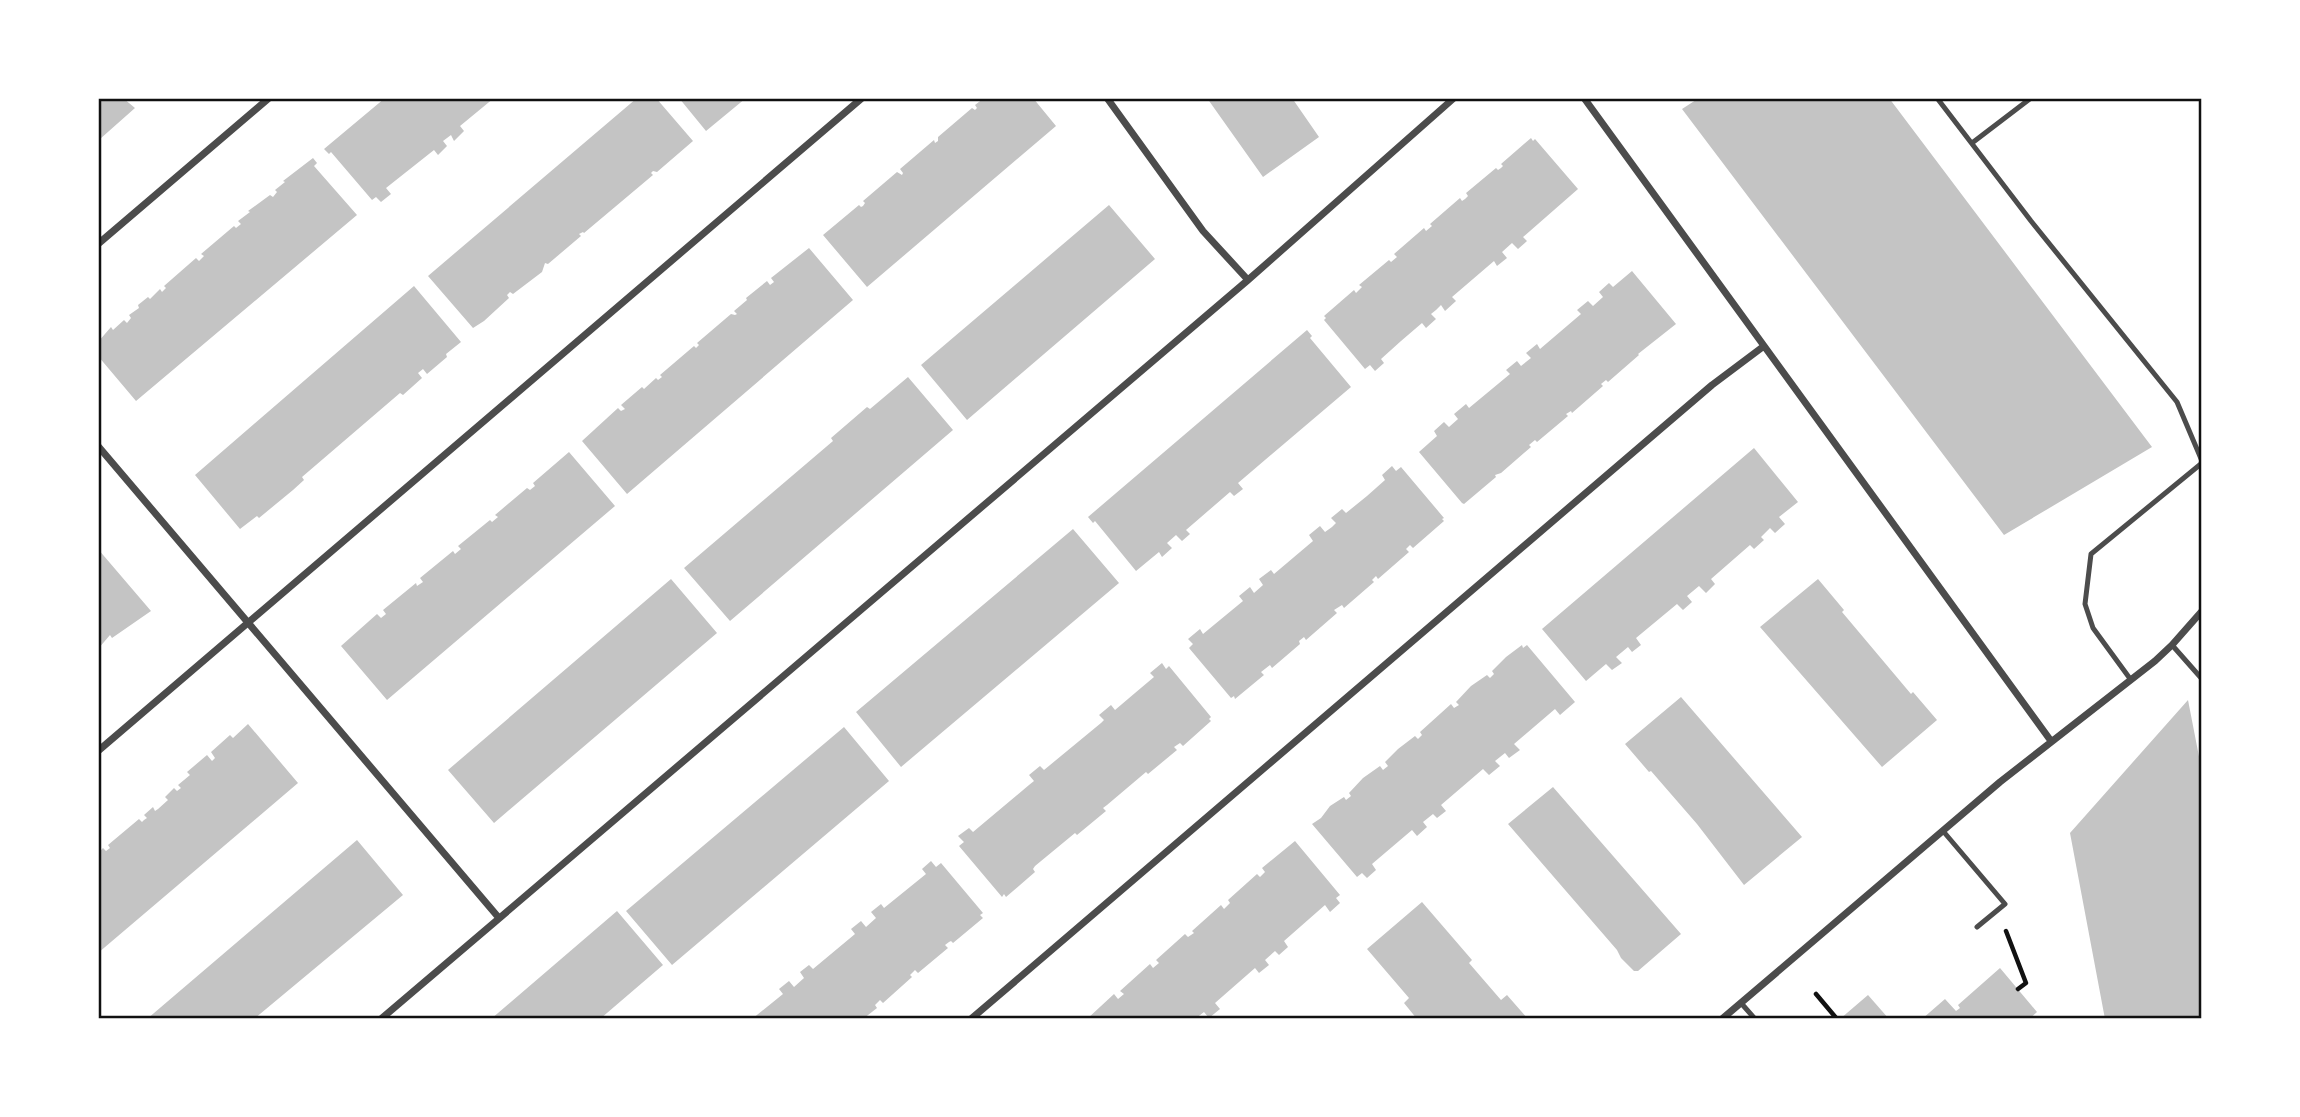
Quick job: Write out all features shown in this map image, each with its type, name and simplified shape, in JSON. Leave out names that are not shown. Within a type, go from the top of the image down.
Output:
[{"type":"street","points":[[98,244],[269,98]]},
{"type":"street","points":[[98,751],[862,98]]},
{"type":"street","points":[[1107,98],[1203,231],[1248,280]]},
{"type":"street","points":[[381,1019],[1248,280],[1454,98]]},
{"type":"street","points":[[1584,98],[2051,741]]},
{"type":"street","points":[[971,1019],[1712,385],[1764,346]]},
{"type":"street","points":[[98,446],[499,918]]},
{"type":"street","points":[[1723,1019],[1942,831],[2051,741],[2131,680],[2172,645],[2202,611]]},
{"type":"lane","points":[[1937,98],[2031,221],[2177,402],[2202,462],[2091,554],[2085,604],[2093,628],[2131,680]]},
{"type":"lane","points":[[1972,143],[2031,98]]},
{"type":"lane","points":[[2172,645],[2202,679]]},
{"type":"lane","points":[[1942,831],[2005,904],[1976,927]]},
{"type":"lane","points":[[1741,1003],[1755,1019]]},
{"type":"path","points":[[2003,921],[2026,983],[2018,989]]},
{"type":"path","points":[[1816,994],[1836,1019]]},
{"type":"building","points":[[98,98],[123,98],[135,108],[100,139]]},
{"type":"building","points":[[385,98],[494,98],[460,126],[464,131],[454,141],[451,135],[443,141],[447,146],[438,155],[434,150],[386,188],[391,194],[381,202],[376,197],[372,200],[331,152],[329,154],[324,149]]},
{"type":"building","points":[[637,98],[656,98],[693,141],[657,172],[653,171],[653,175],[584,233],[579,234],[581,236],[548,264],[545,263],[542,272],[513,294],[510,292],[507,295],[509,298],[473,328],[428,276]]},
{"type":"building","points":[[679,98],[746,98],[706,131]]},
{"type":"building","points":[[984,98],[1033,98],[1056,126],[867,287],[823,235],[859,205],[863,206],[863,201],[897,172],[902,175],[900,169],[934,140],[935,143],[938,141],[938,137],[972,108],[975,110],[975,105]]},
{"type":"building","points":[[1207,98],[1292,98],[1319,137],[1263,177]]},
{"type":"building","points":[[1699,98],[1889,98],[2152,447],[2004,535],[1682,109]]},
{"type":"building","points":[[1531,138],[1533,141],[1535,139],[1578,189],[1523,237],[1527,241],[1518,249],[1512,243],[1502,252],[1507,258],[1497,266],[1494,261],[1452,297],[1456,301],[1445,311],[1441,305],[1431,314],[1436,319],[1426,328],[1422,323],[1381,359],[1384,363],[1375,371],[1370,365],[1365,369],[1324,320],[1324,316],[1354,290],[1356,293],[1362,287],[1359,285],[1389,260],[1391,262],[1397,257],[1394,254],[1424,228],[1426,231],[1432,226],[1430,224],[1460,198],[1462,201],[1465,199],[1468,196],[1466,193],[1496,168],[1501,168],[1501,164]]},
{"type":"building","points":[[313,158],[317,163],[314,166],[357,215],[136,401],[98,356],[98,342],[111,327],[113,330],[124,320],[127,323],[131,318],[129,315],[139,308],[138,305],[148,297],[150,299],[160,289],[162,292],[166,288],[164,286],[196,258],[199,261],[204,256],[201,254],[234,226],[236,228],[241,224],[238,221],[250,212],[248,211],[270,195],[273,197],[277,192],[275,190],[285,182],[283,181]]},
{"type":"building","points":[[1109,205],[1155,259],[967,420],[921,365]]},
{"type":"building","points":[[809,248],[853,300],[627,494],[582,441],[618,408],[621,411],[625,409],[621,405],[642,387],[644,389],[656,378],[658,380],[662,377],[660,375],[694,346],[696,348],[699,345],[697,343],[731,314],[737,314],[734,311],[746,298],[767,281],[770,285],[774,282],[771,278]]},
{"type":"building","points":[[1632,271],[1676,324],[1462,503],[1419,452],[1437,436],[1434,431],[1444,422],[1449,427],[1458,419],[1454,414],[1466,404],[1469,408],[1510,374],[1506,370],[1517,361],[1521,366],[1531,358],[1526,353],[1537,344],[1540,349],[1581,314],[1577,310],[1588,301],[1593,306],[1603,297],[1599,292],[1609,283],[1613,287]]},
{"type":"building","points":[[414,286],[461,342],[427,374],[423,369],[418,373],[422,378],[403,395],[400,393],[302,477],[304,480],[293,490],[259,518],[257,516],[240,529],[195,475]]},
{"type":"building","points":[[1307,330],[1312,336],[1310,338],[1351,387],[1238,483],[1243,489],[1234,496],[1230,492],[1186,530],[1190,534],[1182,541],[1176,535],[1167,543],[1172,548],[1162,557],[1159,552],[1136,571],[1095,521],[1093,523],[1088,517]]},
{"type":"building","points":[[908,377],[953,430],[730,621],[684,568],[833,441],[831,438],[867,407],[870,409]]},
{"type":"building","points":[[1754,448],[1798,502],[1779,517],[1785,524],[1775,533],[1770,528],[1761,537],[1764,540],[1754,549],[1750,545],[1711,579],[1715,584],[1706,593],[1699,586],[1687,596],[1692,602],[1683,610],[1677,604],[1636,638],[1641,645],[1632,652],[1628,647],[1616,657],[1622,663],[1612,670],[1606,664],[1586,681],[1542,629]]},
{"type":"building","points":[[569,452],[615,506],[387,700],[341,646],[377,614],[381,618],[386,614],[383,610],[416,583],[417,586],[423,582],[420,578],[453,551],[455,554],[461,549],[458,546],[490,520],[492,522],[498,517],[495,515],[527,488],[530,490],[535,486],[533,483]]},
{"type":"building","points":[[1392,466],[1396,471],[1401,467],[1444,521],[1413,548],[1410,545],[1406,549],[1409,552],[1378,579],[1376,576],[1372,580],[1374,582],[1344,608],[1342,605],[1334,610],[1337,613],[1306,640],[1304,637],[1299,641],[1300,644],[1272,668],[1270,665],[1261,672],[1264,675],[1235,699],[1234,696],[1231,698],[1189,648],[1193,644],[1188,639],[1200,629],[1203,634],[1243,601],[1239,596],[1250,587],[1254,593],[1263,585],[1259,579],[1271,570],[1274,574],[1313,541],[1309,535],[1320,526],[1325,532],[1332,527],[1336,523],[1331,518],[1342,509],[1346,513],[1367,496],[1385,480],[1382,475]]},
{"type":"building","points":[[1073,529],[1119,583],[901,767],[856,712]]},
{"type":"building","points":[[98,549],[151,611],[112,638],[110,635],[98,649]]},
{"type":"building","points":[[671,579],[717,633],[494,823],[448,770]]},
{"type":"building","points":[[1818,579],[1911,694],[1913,692],[1937,720],[1882,767],[1760,627]]},
{"type":"building","points":[[1522,645],[1523,648],[1527,645],[1575,702],[1560,715],[1555,709],[1514,744],[1520,750],[1509,758],[1505,753],[1495,761],[1500,766],[1489,775],[1483,769],[1441,805],[1446,811],[1437,818],[1433,814],[1423,822],[1427,827],[1417,836],[1412,830],[1372,864],[1376,870],[1367,878],[1362,873],[1357,877],[1312,824],[1321,818],[1330,806],[1344,797],[1346,800],[1351,796],[1349,793],[1363,778],[1380,766],[1383,770],[1388,766],[1385,762],[1398,749],[1415,736],[1418,739],[1422,735],[1420,732],[1451,704],[1454,708],[1459,705],[1456,702],[1471,686],[1487,675],[1490,678],[1494,674],[1492,671]]},
{"type":"building","points":[[1162,663],[1166,669],[1169,666],[1211,717],[1211,721],[1183,746],[1180,743],[1174,747],[1177,750],[1103,808],[1106,811],[1035,866],[1035,872],[1006,897],[1004,894],[1002,897],[959,846],[964,842],[958,836],[969,828],[973,832],[1034,781],[1029,775],[1040,766],[1044,770],[1101,723],[1104,720],[1099,715],[1111,705],[1115,710],[1154,677],[1150,673]]},
{"type":"building","points":[[1681,697],[1802,837],[1744,885],[1697,824],[1625,744]]},
{"type":"building","points":[[2188,700],[2202,772],[2202,1019],[2105,1019],[2070,833]]},
{"type":"building","points":[[248,724],[298,783],[98,953],[98,853],[103,848],[106,851],[110,848],[108,845],[139,819],[142,822],[147,818],[144,815],[153,807],[155,811],[158,809],[168,800],[165,797],[174,788],[177,791],[181,788],[178,785],[190,775],[187,772],[207,755],[212,761],[215,758],[211,752],[230,735],[233,738]]},
{"type":"building","points":[[844,727],[889,781],[672,965],[626,911]]},
{"type":"building","points":[[1553,787],[1681,934],[1638,971],[1634,971],[1621,958],[1508,824]]},
{"type":"building","points":[[357,840],[403,895],[254,1019],[147,1019]]},
{"type":"building","points":[[1295,841],[1340,895],[1336,898],[1340,903],[1330,912],[1325,905],[1284,941],[1288,947],[1279,955],[1275,951],[1265,960],[1269,965],[1259,973],[1255,968],[1215,1003],[1220,1009],[1209,1018],[1204,1012],[1195,1019],[1087,1019],[1114,994],[1118,999],[1124,994],[1120,991],[1150,964],[1153,968],[1159,963],[1156,960],[1185,934],[1188,937],[1194,933],[1192,931],[1221,905],[1224,909],[1230,903],[1228,900],[1257,874],[1260,877],[1265,872],[1262,868]]},
{"type":"building","points":[[931,861],[936,867],[941,863],[983,913],[980,915],[983,918],[953,943],[951,941],[945,945],[948,948],[918,973],[915,970],[910,975],[912,977],[883,1003],[880,1000],[875,1005],[877,1008],[863,1019],[752,1019],[783,994],[779,989],[789,981],[794,987],[804,978],[800,972],[809,965],[813,969],[855,934],[851,929],[861,921],[866,927],[876,918],[871,912],[881,904],[884,908],[926,874],[922,869]]},
{"type":"building","points":[[1422,902],[1472,960],[1469,963],[1501,1000],[1507,995],[1528,1019],[1417,1019],[1404,1003],[1409,998],[1367,949]]},
{"type":"building","points":[[617,911],[663,965],[600,1019],[491,1019]]},
{"type":"building","points":[[2000,968],[2037,1012],[2029,1019],[1922,1019],[1945,999],[1956,1011],[1960,1008],[1958,1005]]},
{"type":"building","points":[[1868,995],[1889,1019],[1840,1019]]}]
